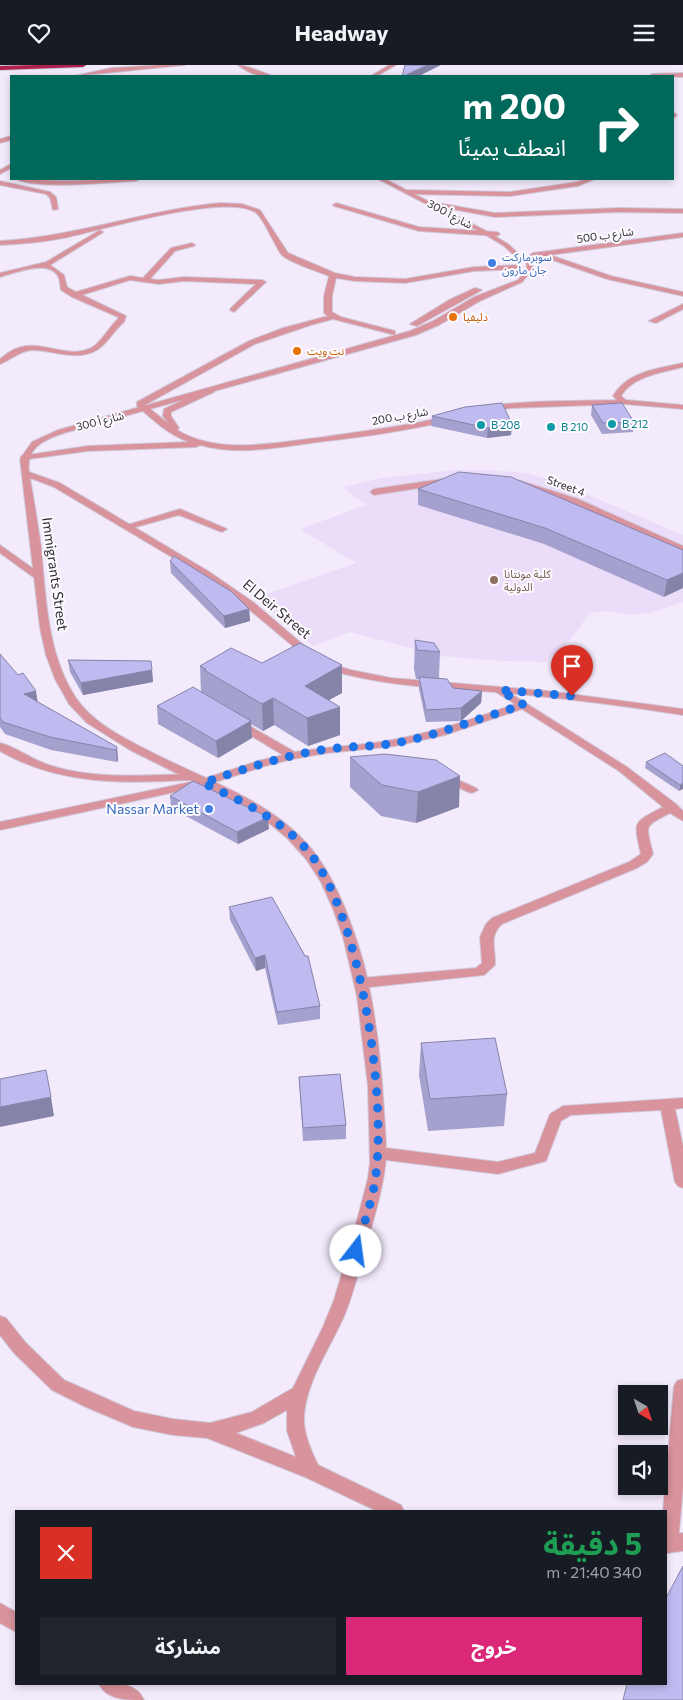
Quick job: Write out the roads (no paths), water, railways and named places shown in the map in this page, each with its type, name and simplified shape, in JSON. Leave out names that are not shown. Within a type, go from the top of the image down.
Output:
[{"type":"highway","points":[[0,69],[83,65]]},
{"type":"street","points":[[84,75],[111,70],[182,65]]},
{"type":"street","points":[[241,65],[250,71],[266,75]]},
{"type":"street","points":[[376,75],[393,65]]},
{"type":"street","points":[[25,180],[66,183],[118,180]]},
{"type":"street","name":"شارع أ 300","points":[[383,180],[486,233],[523,258]]},
{"type":"street","name":"شارع أ 300","points":[[143,407],[211,391],[425,328],[477,299],[520,281],[528,273],[530,266],[497,234],[393,180]]},
{"type":"street","points":[[407,191],[492,195],[523,193],[585,183],[590,180]]},
{"type":"street","points":[[0,183],[48,193],[53,197],[55,209]]},
{"type":"street","points":[[432,204],[484,214],[513,216],[618,210],[683,211]]},
{"type":"street","name":"شارع ب 500","points":[[132,219],[212,206],[238,205],[254,208],[285,254],[333,275],[355,279],[405,281],[488,267],[542,254],[682,235]]},
{"type":"street","points":[[336,205],[419,229],[497,234]]},
{"type":"street","points":[[0,243],[52,238],[132,219]]},
{"type":"street","points":[[0,275],[43,265],[88,238],[132,219]]},
{"type":"street","points":[[145,280],[173,249],[192,245]]},
{"type":"street","points":[[542,254],[609,278],[682,292]]},
{"type":"street","name":"شارع أ 300","points":[[24,458],[41,440],[65,429],[88,425],[392,333],[422,320],[463,296],[515,275],[523,258]]},
{"type":"street","points":[[0,363],[14,353],[26,349],[81,353],[92,350],[100,344],[111,328],[121,319],[122,316],[75,295],[64,288],[62,276],[51,267],[43,265]]},
{"type":"street","points":[[332,317],[328,313],[327,304],[333,275]]},
{"type":"street","points":[[75,295],[128,279],[164,282],[184,279],[262,282],[234,310]]},
{"type":"street","points":[[500,281],[511,285]]},
{"type":"street","points":[[653,321],[683,306]]},
{"type":"street","points":[[444,307],[457,310]]},
{"type":"street","points":[[143,407],[253,342],[292,328],[332,317],[402,336]]},
{"type":"street","points":[[624,402],[617,396],[619,390],[629,381],[683,365]]},
{"type":"street","points":[[181,436],[166,412],[211,391]]},
{"type":"street","points":[[477,410],[503,406],[624,402],[683,407]]},
{"type":"street","name":"شارع ب 200","points":[[143,407],[181,436],[202,443],[230,447],[268,446],[408,427],[459,414]]},
{"type":"street","points":[[24,458],[51,452],[96,447],[202,443]]},
{"type":"street","name":"Immigrants Street","points":[[24,458],[23,467],[26,474],[44,616],[54,660],[63,687],[72,703],[92,722],[110,735],[265,815],[296,838],[312,856],[327,881],[341,913],[361,983],[376,1076],[378,1153],[374,1186],[336,1315],[300,1393]]},
{"type":"street","name":"El Deir Street","points":[[26,474],[57,485],[129,526],[229,589],[295,644],[327,666],[345,672],[417,684],[572,696],[683,712]]},
{"type":"street","points":[[374,493],[408,486],[458,480]]},
{"type":"street","name":"Street 4","points":[[510,482],[542,489],[576,501],[683,549]]},
{"type":"street","points":[[129,526],[180,512],[222,529]]},
{"type":"street","points":[[0,548],[39,577]]},
{"type":"street","points":[[500,690],[623,769],[683,817]]},
{"type":"street","points":[[0,826],[203,783],[262,763],[326,750],[395,743],[445,731],[524,705]]},
{"type":"street","points":[[225,716],[293,757]]},
{"type":"street","points":[[0,746],[33,764],[65,774],[105,779],[191,777]]},
{"type":"street","points":[[360,746],[387,755]]},
{"type":"street","points":[[431,771],[472,790]]},
{"type":"street","points":[[361,983],[479,972],[488,965],[490,959],[485,938],[489,928],[497,921],[633,865],[643,859],[647,854],[641,829],[644,822],[672,807]]},
{"type":"street","points":[[378,1153],[472,1166],[498,1167],[541,1157],[555,1118],[561,1113],[578,1109],[683,1103]]},
{"type":"street","points":[[667,1104],[683,1183]]},
{"type":"street","points":[[0,1323],[20,1348],[58,1385],[132,1419],[173,1427],[208,1430],[244,1424],[270,1412],[300,1393]]},
{"type":"street","points":[[673,1543],[683,1386]]},
{"type":"street","points":[[300,1393],[294,1420],[297,1437],[311,1471]]},
{"type":"street","points":[[208,1430],[311,1471],[392,1510]]},
{"type":"street","points":[[0,1612],[15,1622]]},
{"type":"street","points":[[111,1685],[134,1700]]},
{"type":"place","name":"سوبرماركت جان مارون","points":[[492,263]]},
{"type":"place","name":"دليفيا","points":[[453,317]]},
{"type":"place","name":"نت ويت","points":[[297,351]]},
{"type":"place","name":"B 212","points":[[612,424]]},
{"type":"place","name":"B 208","points":[[481,425]]},
{"type":"place","name":"B 210","points":[[551,427]]},
{"type":"place","name":"كلية مونتانا الدولية","points":[[494,580]]},
{"type":"place","name":"Nassar Market","points":[[209,809]]}]
